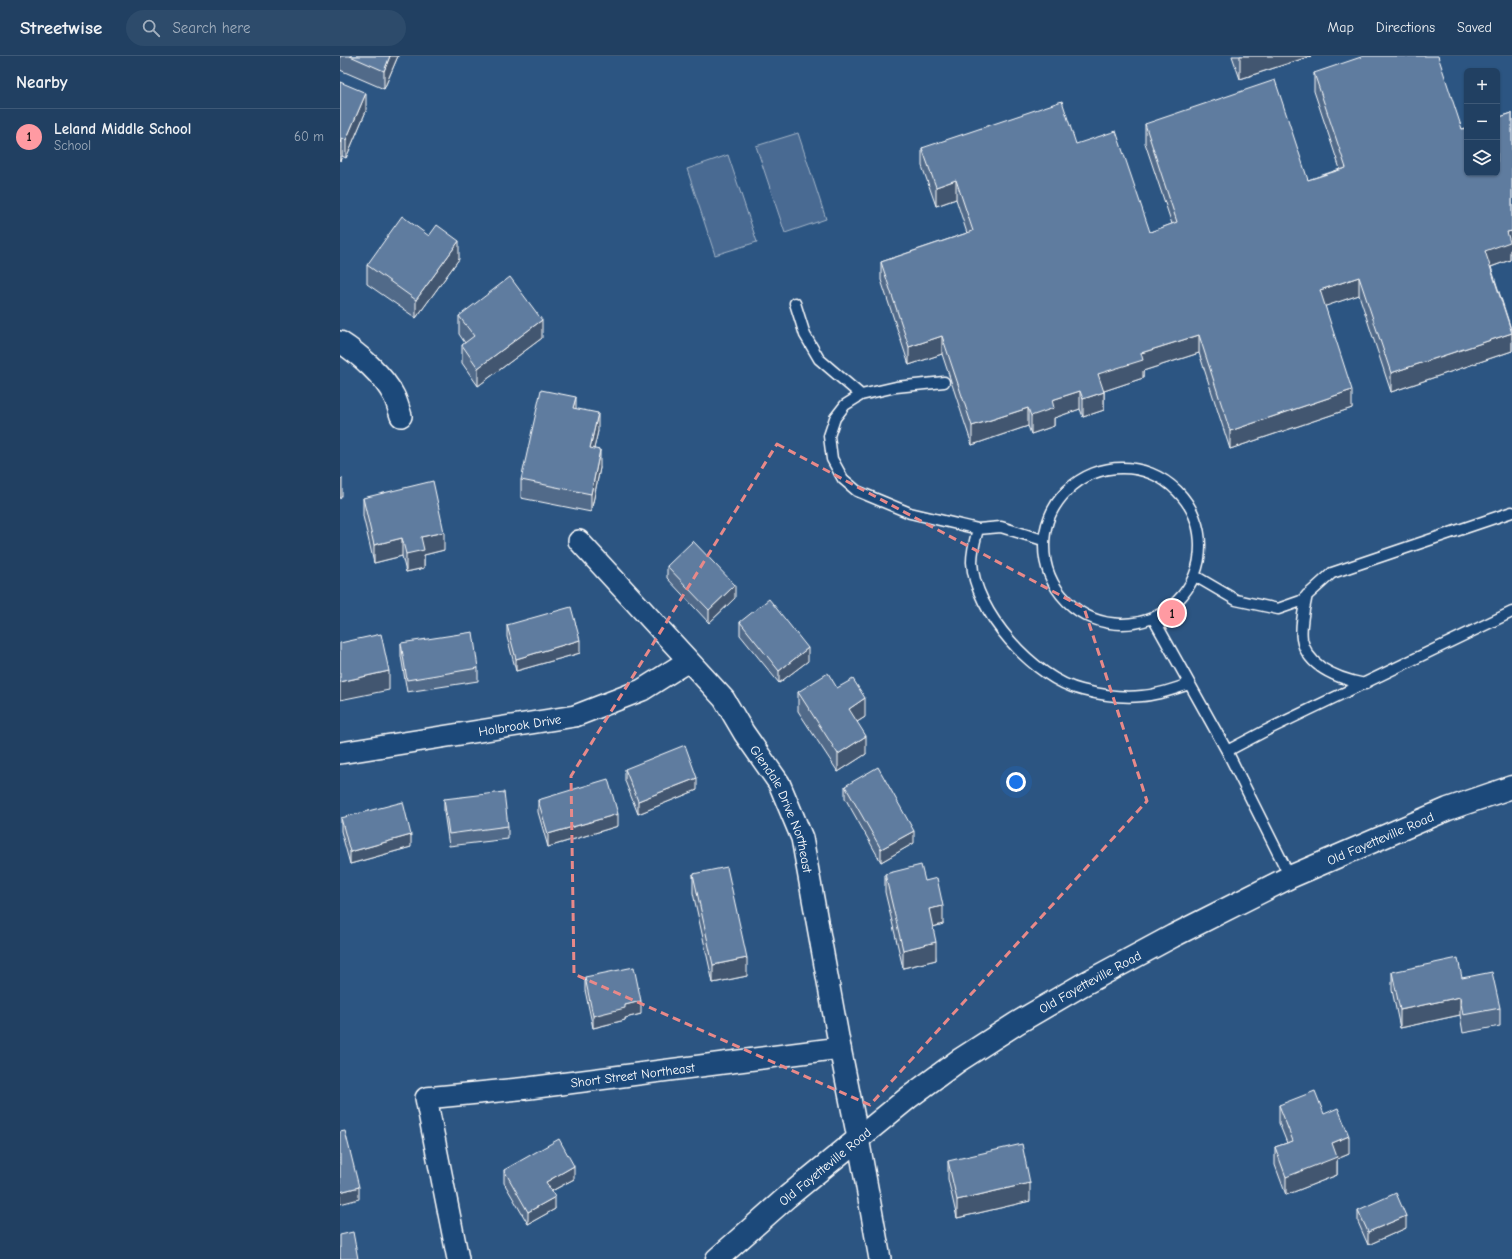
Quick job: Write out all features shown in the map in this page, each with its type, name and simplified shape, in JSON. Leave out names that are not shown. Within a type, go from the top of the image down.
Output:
[{"type":"street","points":[[340,342],[364,360],[379,376],[394,395],[401,416]]},
{"type":"street","name":"Glendale Drive Northeast","points":[[579,542],[724,699],[744,733],[779,783],[802,838],[880,1259]]},
{"type":"street","name":"Holbrook Drive","points":[[340,753],[575,716],[642,690],[688,661]]},
{"type":"street","name":"Old Fayetteville Road","points":[[717,1259],[787,1197],[908,1098],[958,1061],[1017,1023],[1082,985],[1166,940],[1290,877],[1448,809],[1512,787]]},
{"type":"street","name":"Short Street Northeast","points":[[458,1259],[426,1098],[529,1088],[840,1048]]},
{"type":"lane","points":[[795,302],[805,335],[819,359],[861,395]]},
{"type":"lane","points":[[944,382],[896,387],[861,395],[845,405],[835,418],[829,436],[832,459],[843,479],[857,491],[910,513],[978,529],[1001,526],[1043,540]]},
{"type":"lane","points":[[1113,467],[1141,469],[1166,479],[1186,498],[1198,522],[1201,549],[1195,576],[1184,594],[1170,608],[1153,618],[1126,624],[1100,622],[1076,610],[1057,591],[1054,585],[1046,567],[1043,540],[1050,514],[1065,491],[1087,475],[1113,467]]},
{"type":"lane","points":[[1195,576],[1236,600],[1278,610],[1301,601],[1332,573],[1512,512]]},
{"type":"lane","points":[[978,529],[973,544],[972,562],[979,591],[991,615],[1004,635],[1033,663],[1049,675],[1064,684],[1080,690],[1119,696],[1142,696],[1167,691],[1189,684]]},
{"type":"lane","points":[[1307,595],[1302,624],[1302,640],[1307,652],[1319,666],[1333,675],[1365,684]]},
{"type":"lane","points":[[1227,751],[1265,731],[1512,612]]},
{"type":"lane","points":[[1153,618],[1227,751],[1290,877]]},
{"type":"highlighted area","points":[[777,444],[1084,608],[1147,801],[870,1105],[574,974],[571,776]]},
{"type":"shaded area","points":[[798,133],[826,219],[785,233],[756,146]]},
{"type":"shaded area","points":[[728,155],[757,242],[715,255],[687,169]]},
{"type":"building","points":[[350,56],[390,56],[384,71]]},
{"type":"building","points":[[1364,56],[1438,56],[1462,129],[1464,129],[1464,176],[1500,176],[1500,117],[1512,113],[1512,231],[1507,232],[1510,242],[1485,251],[1512,333],[1391,373],[1359,277],[1320,290],[1352,390],[1230,431],[1199,335],[1141,353],[1143,360],[1098,374],[1104,392],[1083,399],[1080,391],[1052,400],[1054,408],[1031,416],[1028,408],[972,426],[942,336],[909,347],[881,262],[973,231],[956,180],[936,187],[922,148],[1062,101],[1076,144],[1116,131],[1150,232],[1177,222],[1145,124],[1275,80],[1308,180],[1346,168],[1314,73]]},
{"type":"building","points":[[340,82],[366,93],[346,140],[342,138],[340,143]]},
{"type":"building","points":[[402,216],[429,236],[437,225],[459,241],[416,300],[367,265]]},
{"type":"building","points":[[510,277],[542,320],[478,368],[462,345],[474,336],[459,316]]},
{"type":"building","points":[[541,390],[576,397],[573,408],[598,413],[590,448],[600,450],[591,494],[521,480]]},
{"type":"building","points":[[433,481],[444,532],[421,537],[424,550],[406,554],[402,538],[374,545],[363,498]]},
{"type":"building","points":[[693,541],[735,585],[709,610],[667,566]]},
{"type":"building","points":[[769,599],[808,648],[779,671],[740,622]]},
{"type":"building","points":[[571,607],[580,640],[516,659],[507,625]]},
{"type":"building","points":[[473,632],[478,668],[407,680],[401,643]]},
{"type":"building","points":[[381,634],[389,671],[340,682],[340,643]]},
{"type":"building","points":[[828,673],[837,688],[853,679],[865,698],[849,709],[866,736],[838,754],[798,692]]},
{"type":"building","points":[[685,745],[697,778],[638,801],[625,769]]},
{"type":"building","points":[[878,767],[914,831],[881,849],[845,786]]},
{"type":"building","points":[[608,779],[618,814],[548,834],[538,800]]},
{"type":"building","points":[[504,792],[508,826],[449,834],[444,799]]},
{"type":"building","points":[[403,802],[411,835],[350,852],[341,818]]},
{"type":"building","points":[[921,865],[925,881],[937,878],[943,906],[929,909],[936,942],[903,950],[885,874]]},
{"type":"building","points":[[727,867],[747,958],[713,965],[693,874]]},
{"type":"building","points":[[1458,958],[1462,978],[1492,972],[1500,1008],[1463,1015],[1460,997],[1400,1010],[1392,972]]},
{"type":"building","points":[[634,967],[641,1001],[625,1005],[625,1008],[593,1016],[585,977]]},
{"type":"building","points":[[1315,1091],[1324,1114],[1338,1108],[1349,1136],[1332,1143],[1337,1157],[1286,1177],[1275,1147],[1293,1141],[1279,1105]]},
{"type":"building","points":[[345,1131],[359,1187],[340,1192],[340,1132]]},
{"type":"building","points":[[559,1139],[574,1166],[546,1182],[555,1197],[528,1212],[504,1170]]},
{"type":"building","points":[[1022,1144],[1030,1183],[957,1200],[948,1161]]},
{"type":"building","points":[[1396,1193],[1406,1216],[1368,1232],[1358,1210]]},
{"type":"building","points":[[353,1232],[358,1259],[340,1259],[340,1235]]},
{"type":"place","name":"Leland Middle School","points":[[1172,613]]}]
